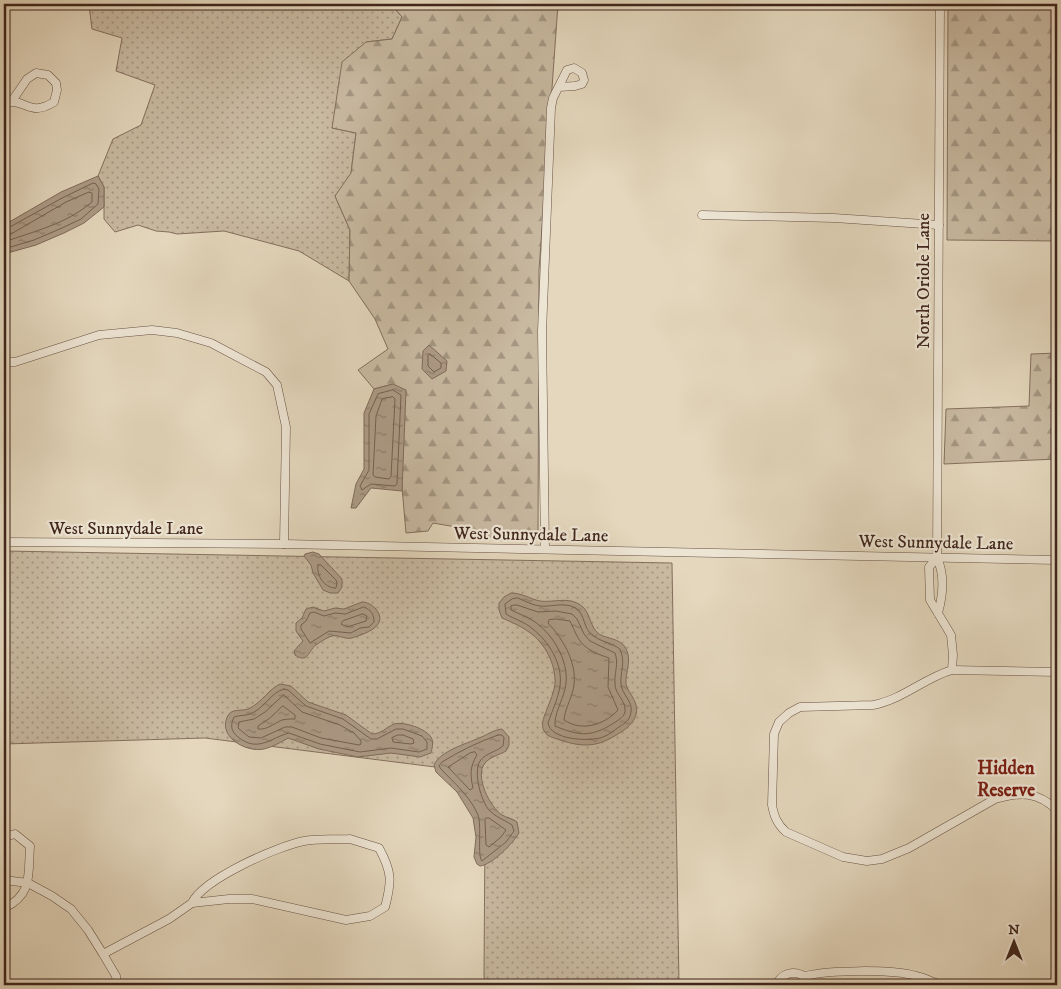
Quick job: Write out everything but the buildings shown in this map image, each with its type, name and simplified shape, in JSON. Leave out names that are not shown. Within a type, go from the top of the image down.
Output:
[{"type":"street","name":"North Oriole Lane","points":[[938,613],[942,600],[942,568],[937,558],[940,4]]},
{"type":"street","points":[[36,73],[48,75],[56,82],[57,90],[54,102],[45,107],[34,109],[8,102],[27,79],[36,73]]},
{"type":"street","points":[[545,549],[542,332],[551,108],[553,98],[559,87]]},
{"type":"street","points":[[702,215],[834,218],[939,225]]},
{"type":"street","points":[[4,362],[15,362],[99,335],[152,330],[177,333],[211,343],[266,372],[277,386],[286,427],[284,544]]},
{"type":"street","name":"West Sunnydale Lane","points":[[4,542],[284,544],[1057,560]]},
{"type":"street","name":"North Oriole Lane","points":[[937,558],[929,567],[930,600],[951,636],[952,670]]},
{"type":"street","points":[[1057,672],[952,670],[938,674],[885,703],[800,707],[789,713],[780,722],[773,742],[772,805],[774,815],[786,832],[843,857],[867,861],[882,859],[910,848],[995,799],[1022,794],[1036,796],[1057,810]]},
{"type":"street","points":[[4,837],[15,834],[30,846],[28,883],[17,902],[4,908]]},
{"type":"street","points":[[103,954],[169,918],[192,903],[229,899],[252,899],[346,920],[370,916],[385,907],[390,887],[388,866],[379,848],[350,839],[304,841],[264,854],[216,880],[195,896],[192,903]]},
{"type":"street","points":[[4,880],[28,883],[71,909],[88,930],[103,954],[116,976],[118,985]]},
{"type":"street","points":[[776,985],[788,973],[794,972],[805,976],[820,972],[902,973],[941,985]]},
{"type":"street","points":[[805,976],[811,985]]},
{"type":"green space","points":[[259,4],[391,4],[402,17],[392,39],[366,42],[332,128],[356,133],[351,174],[335,196],[350,230],[349,281],[299,251],[224,231],[177,234],[156,231],[138,225],[115,232],[104,219],[104,187],[98,176],[113,139],[141,125],[155,85],[116,71],[122,38],[92,29],[89,5],[255,8]]},
{"type":"green space","points":[[391,4],[558,4],[539,270],[538,538],[496,540],[479,531],[433,523],[428,531],[406,533],[393,384],[374,389],[358,370],[388,349],[375,319],[349,281],[350,230],[335,196],[351,173],[356,133],[332,128],[342,62],[366,42],[392,39],[402,17]]},
{"type":"green space","points":[[948,4],[1057,4],[1057,241],[947,240]]},
{"type":"green space","points":[[1057,353],[1057,459],[944,464],[946,409],[1029,406],[1031,354]]},
{"type":"green space","points":[[4,551],[672,563],[679,985],[485,985],[485,828],[443,768],[205,738],[4,744]]},
{"type":"water","points":[[98,176],[104,187],[104,207],[84,223],[64,233],[36,245],[4,254],[4,225],[61,192]]},
{"type":"water","points":[[429,345],[447,361],[446,371],[432,379],[422,369],[423,351]]},
{"type":"water","points":[[393,384],[406,390],[402,491],[371,488],[356,508],[351,508],[356,484],[364,469],[364,413],[374,389]]},
{"type":"water","points":[[313,552],[319,554],[342,579],[342,587],[338,593],[330,593],[323,590],[313,573],[311,565],[304,556]]},
{"type":"water","points":[[511,593],[540,601],[563,600],[579,604],[586,611],[599,634],[616,640],[625,647],[629,661],[626,684],[637,707],[636,716],[628,727],[601,743],[586,745],[570,743],[545,733],[543,723],[555,684],[554,669],[545,648],[535,637],[523,628],[502,618],[499,603]]},
{"type":"water","points":[[362,602],[368,603],[379,614],[380,620],[374,628],[352,638],[332,636],[316,645],[307,656],[303,658],[295,655],[294,651],[303,641],[296,631],[296,623],[302,618],[306,609],[313,607],[324,611],[335,608],[344,609]]},
{"type":"water","points":[[280,684],[291,686],[308,702],[346,715],[372,734],[398,723],[420,729],[432,739],[431,753],[420,757],[391,753],[358,757],[319,749],[288,738],[271,747],[256,750],[234,741],[226,729],[229,714],[234,711],[250,708]]},
{"type":"water","points":[[502,729],[509,737],[509,745],[506,751],[485,763],[481,775],[482,783],[488,798],[497,811],[517,822],[519,833],[496,858],[480,866],[474,857],[476,837],[473,818],[457,792],[436,772],[434,765],[437,760],[454,748]]},
{"type":"district","name":"Hidden Reserve","points":[[1006,778]]}]
